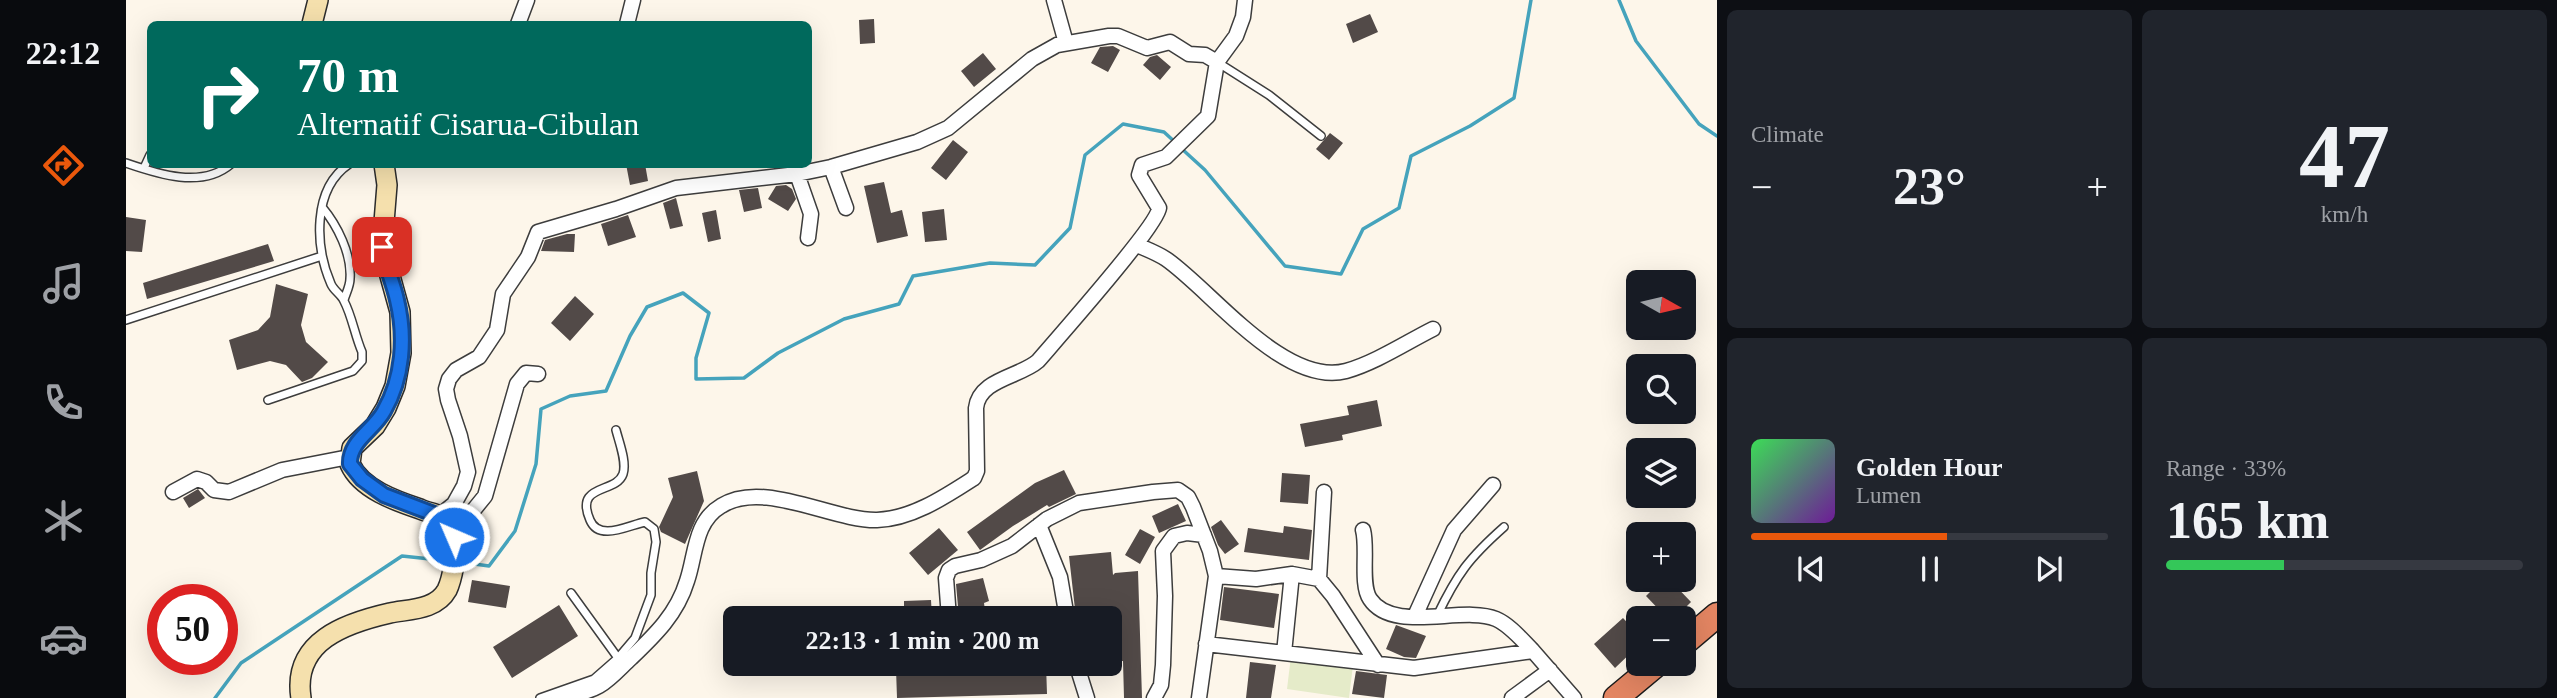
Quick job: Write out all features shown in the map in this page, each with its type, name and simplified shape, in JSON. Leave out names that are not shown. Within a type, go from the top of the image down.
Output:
[{"type":"highway","points":[[1696,633],[1717,615]]},
{"type":"highway","points":[[1616,698],[1642,676]]},
{"type":"main road","points":[[313,21],[318,0]]},
{"type":"main road","points":[[301,698],[300,682],[304,667],[310,652],[321,641],[355,622],[435,604],[451,580],[456,549],[456,542],[444,521],[371,486],[352,469],[349,457],[354,446],[375,426],[386,408],[395,386],[400,362],[401,320],[382,247],[387,185],[385,168]]},
{"type":"street","points":[[519,21],[527,0]]},
{"type":"street","points":[[628,21],[633,0]]},
{"type":"street","points":[[1054,0],[1066,43]]},
{"type":"street","points":[[558,698],[598,687],[663,626],[687,583],[701,530],[711,515],[724,504],[740,498],[769,498],[877,520],[901,516],[927,506],[974,478],[977,471],[976,408],[980,394],[1002,379],[1035,364],[1137,245],[1159,211],[1139,175],[1139,169],[1142,164],[1166,157],[1208,116],[1217,62],[1236,36],[1245,0]]},
{"type":"street","points":[[444,521],[464,486],[468,472],[448,400],[446,389],[449,379],[456,370],[479,357],[497,330],[503,294],[525,263],[538,232],[676,188],[797,174],[908,145],[942,132],[1032,59],[1046,50],[1066,43],[1114,35],[1147,48],[1170,42],[1189,54],[1205,55],[1217,62]]},
{"type":"street","points":[[831,167],[846,208]]},
{"type":"street","points":[[797,174],[811,214],[808,238]]},
{"type":"street","points":[[1137,245],[1169,261],[1224,312],[1277,352],[1317,370],[1349,370],[1433,328]]},
{"type":"street","points":[[444,521],[472,512],[485,496],[516,384],[526,373],[538,374]]},
{"type":"street","points":[[173,492],[197,479],[214,489],[229,492],[282,470],[349,457]]},
{"type":"street","points":[[1415,616],[1454,530],[1493,485]]},
{"type":"street","points":[[948,606],[946,578],[949,570],[1012,546],[1038,525],[1068,508],[1089,500],[1173,489],[1184,493],[1204,535],[1216,576],[1199,698]]},
{"type":"street","points":[[1319,579],[1325,492]]},
{"type":"street","points":[[1038,525],[1060,577],[1065,606]]},
{"type":"street","points":[[1363,530],[1364,568],[1369,599],[1382,610],[1415,616],[1472,615],[1495,619],[1533,651],[1574,698]]},
{"type":"street","points":[[1154,698],[1161,685],[1163,665],[1163,551],[1174,536],[1187,533],[1204,535]]},
{"type":"street","points":[[1284,653],[1292,574]]},
{"type":"street","points":[[1216,576],[1256,579],[1292,574],[1319,579],[1378,665]]},
{"type":"street","points":[[1206,644],[1378,665],[1429,667],[1533,651]]},
{"type":"street","points":[[1512,698],[1550,670]]},
{"type":"street","points":[[1080,676],[1087,698]]},
{"type":"lane","points":[[1217,62],[1269,94],[1321,136]]},
{"type":"lane","points":[[144,169],[147,162]]},
{"type":"lane","points":[[126,163],[175,176],[199,178],[220,173],[226,168]]},
{"type":"lane","points":[[268,400],[353,371],[359,366],[362,352],[344,300],[334,289],[322,256],[322,207],[333,178],[344,168]]},
{"type":"lane","points":[[322,207],[335,225],[350,270],[350,281],[344,300]]},
{"type":"lane","points":[[126,320],[322,256]]},
{"type":"lane","points":[[540,698],[589,682],[618,659],[635,638],[651,599],[651,573],[656,538],[654,529],[645,522],[605,531],[590,522],[587,508],[590,495],[595,490],[616,482],[624,471],[617,430]]},
{"type":"lane","points":[[1437,617],[1452,585],[1473,554],[1504,527]]},
{"type":"lane","points":[[572,593],[618,659]]},
{"type":"green space","points":[[1291,656],[1353,665],[1349,698],[1287,689]]},
{"type":"building","points":[[1370,14],[1378,32],[1353,43],[1346,24]]},
{"type":"building","points":[[874,19],[875,43],[860,44],[859,20]]},
{"type":"building","points":[[1113,46],[1120,50],[1108,72],[1091,63],[1100,47]]},
{"type":"building","points":[[983,53],[996,69],[974,87],[961,71]]},
{"type":"building","points":[[1157,55],[1171,67],[1160,80],[1143,65],[1150,57]]},
{"type":"building","points":[[1330,133],[1343,143],[1329,160],[1316,149]]},
{"type":"building","points":[[953,140],[968,152],[946,180],[931,168]]},
{"type":"building","points":[[627,168],[646,168],[648,181],[630,185]]},
{"type":"building","points":[[884,182],[891,213],[902,210],[908,236],[877,243],[864,186]]},
{"type":"building","points":[[786,185],[792,189],[796,199],[788,211],[768,199],[776,186]]},
{"type":"building","points":[[758,188],[762,208],[744,212],[739,190]]},
{"type":"building","points":[[676,198],[683,226],[670,229],[663,203]]},
{"type":"building","points":[[944,209],[947,240],[925,242],[922,212]]},
{"type":"building","points":[[716,210],[721,239],[708,242],[702,213]]},
{"type":"building","points":[[628,215],[636,237],[608,246],[601,224]]},
{"type":"building","points":[[126,217],[146,220],[142,252],[126,251]]},
{"type":"building","points":[[575,234],[574,252],[541,251],[545,240]]},
{"type":"building","points":[[268,244],[274,261],[147,299],[143,283]]},
{"type":"building","points":[[276,284],[308,294],[301,325],[306,342],[328,362],[312,378],[302,382],[286,365],[270,361],[237,370],[229,340],[258,330],[270,317]]},
{"type":"building","points":[[575,296],[594,314],[570,341],[551,323]]},
{"type":"building","points":[[1377,400],[1382,426],[1342,435],[1343,440],[1305,447],[1300,424],[1349,415],[1347,406]]},
{"type":"building","points":[[1064,470],[1076,494],[1049,507],[1047,505],[980,550],[967,532],[1035,483]]},
{"type":"building","points":[[697,471],[704,501],[685,544],[661,532],[659,527],[673,497],[668,478]]},
{"type":"building","points":[[1282,473],[1310,475],[1308,504],[1280,502]]},
{"type":"building","points":[[198,489],[205,498],[189,508],[183,498]]},
{"type":"building","points":[[1178,504],[1186,521],[1159,533],[1152,516]]},
{"type":"building","points":[[1221,520],[1239,544],[1225,554],[1211,527]]},
{"type":"building","points":[[1284,526],[1312,530],[1309,560],[1244,552],[1248,528],[1283,533]]},
{"type":"building","points":[[939,528],[958,550],[928,575],[909,553]]},
{"type":"building","points":[[1140,529],[1155,537],[1140,564],[1125,555]]},
{"type":"building","points":[[1111,552],[1113,575],[1138,571],[1142,698],[1124,698],[1122,606],[1075,606],[1069,556]]},
{"type":"building","points":[[983,578],[989,601],[984,603],[984,606],[958,606],[956,584]]},
{"type":"building","points":[[472,580],[510,586],[506,608],[468,602]]},
{"type":"building","points":[[1224,587],[1279,594],[1274,628],[1220,620]]},
{"type":"building","points":[[1650,592],[1681,592],[1691,602],[1687,606],[1656,606],[1646,596]]},
{"type":"building","points":[[931,600],[931,606],[904,606],[904,601]]},
{"type":"building","points":[[559,605],[578,636],[512,678],[493,647]]},
{"type":"building","points":[[1623,618],[1626,621],[1626,657],[1615,668],[1594,644]]},
{"type":"building","points":[[1396,625],[1426,636],[1416,658],[1404,657],[1386,649]]},
{"type":"building","points":[[1250,662],[1276,665],[1271,698],[1246,698]]},
{"type":"building","points":[[1356,671],[1387,675],[1384,698],[1352,694]]},
{"type":"building","points":[[896,676],[1046,676],[1047,694],[897,698]]},
{"type":"waterway","points":[[1182,149],[1205,170],[1285,266],[1341,274],[1363,229],[1399,208],[1411,156],[1470,126],[1514,98],[1531,0]]},
{"type":"waterway","points":[[1619,0],[1636,41],[1699,124],[1717,136]]},
{"type":"waterway","points":[[460,562],[489,566],[515,531],[536,464],[541,409],[570,396],[606,391],[630,336],[647,307],[683,293],[709,313],[696,358],[696,379],[744,378],[778,353],[844,319],[899,304],[913,276],[990,263],[1035,265],[1070,228],[1085,155],[1123,124],[1164,132],[1177,144]]},
{"type":"waterway","points":[[215,698],[241,663],[402,556],[449,561]]},
{"type":"route","points":[[382,247],[401,320],[400,362],[395,386],[386,408],[375,426],[352,448],[350,464],[362,479],[384,495],[439,516],[454,537]]}]
